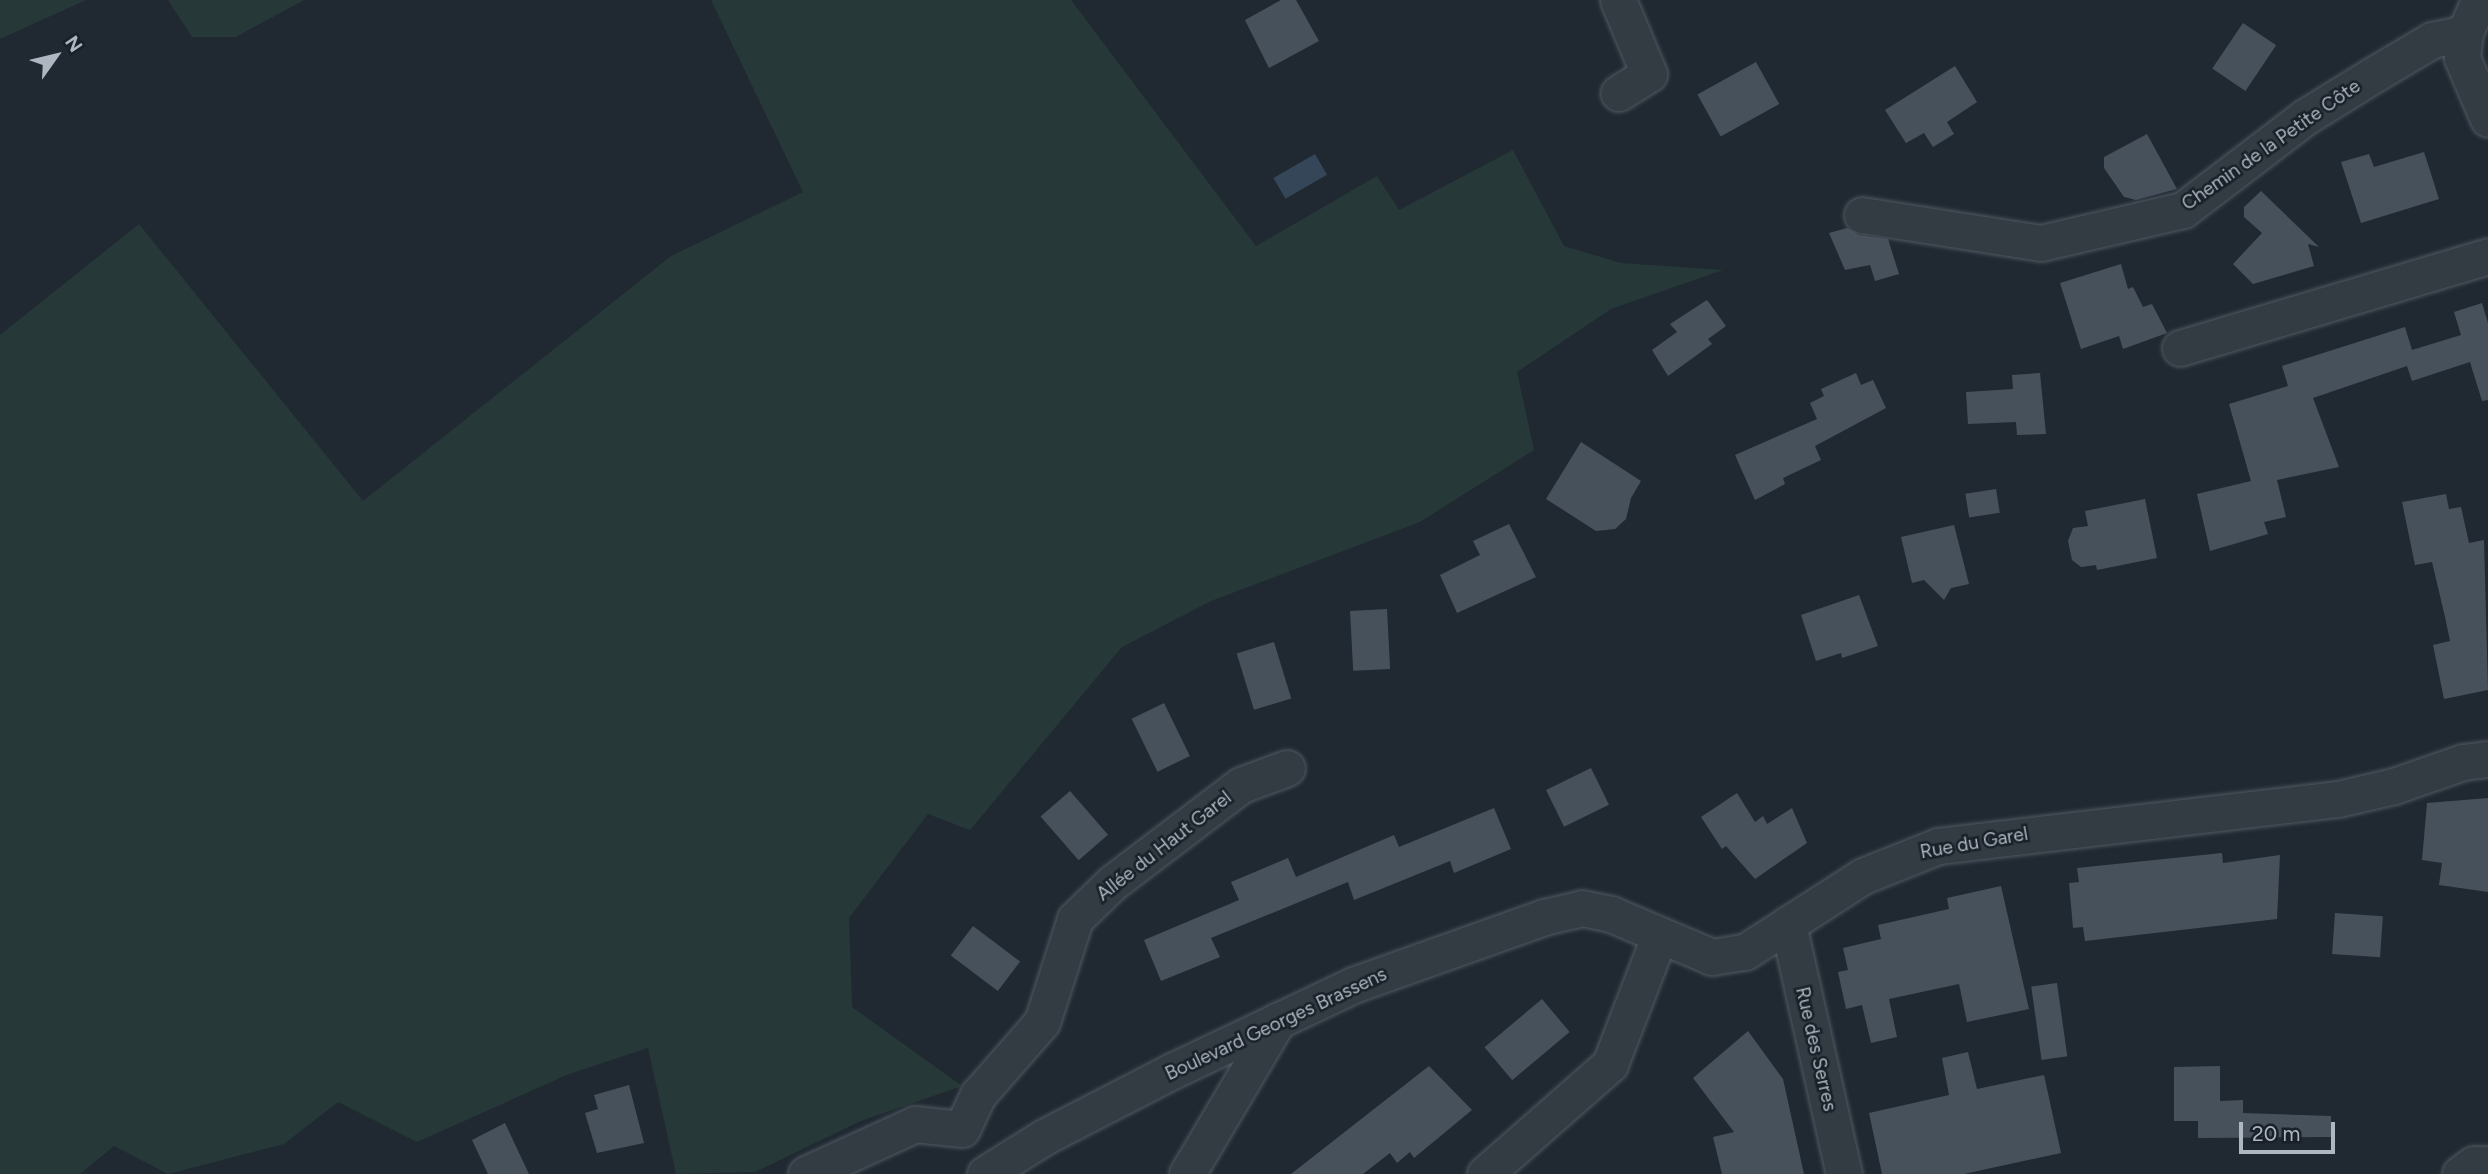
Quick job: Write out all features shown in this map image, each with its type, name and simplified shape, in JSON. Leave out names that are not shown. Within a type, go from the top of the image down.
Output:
[{"type":"street","points":[[1618,0],[1649,74],[1619,93]]},
{"type":"street","points":[[2479,0],[2465,33],[2462,58],[2488,119]]},
{"type":"street","name":"Chemin de la Petite Côte","points":[[1862,215],[2041,243],[2183,209],[2328,103],[2432,40],[2465,33]]},
{"type":"street","points":[[2180,348],[2488,256]]},
{"type":"street","name":"Rue du Garel","points":[[1659,937],[1712,957],[1745,952],[1863,876],[1938,846],[2338,799],[2394,786],[2463,762],[2488,759]]},
{"type":"street","name":"Allée du Haut Garel","points":[[962,1129],[978,1095],[1042,1022],[1075,919],[1112,883],[1241,785],[1287,768]]},
{"type":"street","name":"Boulevard Georges Brassens","points":[[984,1174],[1044,1137],[1353,985],[1582,908],[1611,914],[1659,937]]},
{"type":"street","name":"Rue des Serres","points":[[1788,924],[1844,1174]]},
{"type":"street","points":[[1485,1174],[1610,1064],[1659,937]]},
{"type":"street","points":[[1186,1174],[1278,1020]]},
{"type":"street","points":[[806,1174],[915,1124],[962,1129],[984,1174]]},
{"type":"street","points":[[2460,1174],[2473,1164],[2488,1164]]},
{"type":"shaded area","points":[[0,0],[86,0],[0,39]]},
{"type":"shaded area","points":[[168,0],[304,0],[236,37],[192,37]]},
{"type":"shaded area","points":[[711,0],[1071,0],[1256,246],[1377,176],[1399,210],[1513,150],[1564,246],[1621,263],[1723,270],[1611,309],[1517,372],[1534,450],[1420,522],[1211,601],[1122,647],[970,830],[928,814],[849,918],[852,1007],[962,1086],[861,1121],[755,1172],[676,1174],[648,1048],[569,1074],[417,1142],[338,1102],[284,1144],[168,1174],[114,1146],[80,1174],[0,1174],[0,335],[139,224],[363,501],[671,256],[803,192]]},
{"type":"water","points":[[1315,154],[1327,175],[1285,199],[1273,178]]},
{"type":"building","points":[[1281,0],[1296,0],[1319,41],[1269,68],[1245,20]]},
{"type":"building","points":[[2243,23],[2276,45],[2245,91],[2212,69]]},
{"type":"building","points":[[1756,62],[1779,104],[1721,136],[1697,94]]},
{"type":"building","points":[[1955,66],[1977,102],[1947,122],[1954,134],[1933,147],[1924,133],[1906,143],[1885,110]]},
{"type":"building","points":[[2147,134],[2177,189],[2136,200],[2124,197],[2104,168],[2104,157]]},
{"type":"building","points":[[2424,152],[2439,199],[2361,223],[2341,162],[2369,154],[2374,167]]},
{"type":"building","points":[[2261,191],[2319,247],[2308,244],[2314,266],[2253,284],[2233,264],[2262,233],[2244,217],[2244,207]]},
{"type":"building","points":[[1847,228],[1859,235],[1888,239],[1899,274],[1875,281],[1870,265],[1845,270],[1829,233]]},
{"type":"building","points":[[2121,264],[2128,289],[2133,287],[2143,307],[2152,304],[2167,333],[2123,349],[2119,336],[2081,349],[2060,283]]},
{"type":"building","points":[[1707,300],[1726,326],[1708,339],[1712,344],[1668,376],[1652,350],[1677,332],[1670,324]]},
{"type":"building","points":[[2482,303],[2488,323],[2488,400],[2482,401],[2470,362],[2412,381],[2407,366],[2313,398],[2339,467],[2277,480],[2286,517],[2264,522],[2268,534],[2210,551],[2197,494],[2251,481],[2229,404],[2288,386],[2282,366],[2405,327],[2412,350],[2461,335],[2454,312]]},
{"type":"building","points":[[1856,373],[1861,385],[1873,380],[1886,408],[1815,446],[1821,460],[1783,478],[1785,484],[1755,500],[1735,455],[1817,419],[1810,403],[1824,396],[1821,389]]},
{"type":"building","points":[[2040,373],[2046,434],[2017,435],[2016,422],[1968,424],[1966,392],[2013,389],[2012,375]]},
{"type":"building","points":[[1581,442],[1641,481],[1631,498],[1626,519],[1615,529],[1596,531],[1546,499]]},
{"type":"building","points":[[1996,489],[2000,513],[1969,518],[1965,494]]},
{"type":"building","points":[[2446,494],[2449,509],[2461,507],[2469,543],[2484,540],[2488,690],[2444,699],[2433,645],[2450,641],[2445,617],[2432,562],[2415,565],[2402,502]]},
{"type":"building","points":[[2145,499],[2157,558],[2097,570],[2096,565],[2081,567],[2072,560],[2068,541],[2073,528],[2088,526],[2085,511]]},
{"type":"building","points":[[1509,524],[1536,577],[1457,613],[1440,575],[1480,555],[1473,541]]},
{"type":"building","points":[[1954,525],[1969,584],[1951,588],[1944,600],[1924,580],[1912,583],[1901,537]]},
{"type":"building","points":[[1859,595],[1878,646],[1842,658],[1841,653],[1816,661],[1801,615]]},
{"type":"building","points":[[1387,609],[1390,669],[1353,671],[1350,611]]},
{"type":"building","points":[[1274,642],[1291,698],[1254,710],[1237,653]]},
{"type":"building","points":[[1164,703],[1190,756],[1158,772],[1132,719]]},
{"type":"building","points":[[1591,768],[1609,805],[1564,827],[1546,790]]},
{"type":"building","points":[[1070,791],[1108,835],[1079,860],[1041,817]]},
{"type":"building","points":[[1737,793],[1755,822],[1763,816],[1767,824],[1792,808],[1807,843],[1755,879],[1726,846],[1722,849],[1701,817]]},
{"type":"building","points":[[2488,798],[2488,892],[2439,885],[2442,863],[2422,860],[2427,803]]},
{"type":"building","points":[[1494,808],[1511,849],[1454,873],[1450,861],[1354,900],[1348,882],[1211,938],[1220,957],[1161,981],[1144,940],[1239,900],[1231,882],[1288,858],[1296,877],[1394,835],[1399,847]]},
{"type":"building","points":[[2222,853],[2223,863],[2280,855],[2277,919],[2085,941],[2083,927],[2073,928],[2069,883],[2079,882],[2077,868]]},
{"type":"building","points":[[2001,886],[2029,1009],[1967,1022],[1959,984],[1889,999],[1897,1037],[1871,1043],[1862,1005],[1846,1009],[1838,972],[1848,970],[1843,948],[1881,939],[1878,925],[1949,909],[1947,898]]},
{"type":"building","points":[[2335,913],[2383,916],[2380,957],[2332,954]]},
{"type":"building","points":[[973,926],[1020,962],[998,991],[951,956]]},
{"type":"building","points":[[2057,983],[2067,1056],[2042,1060],[2031,987]]},
{"type":"building","points":[[1542,999],[1570,1032],[1512,1080],[1485,1047]]},
{"type":"building","points":[[1748,1031],[1783,1079],[1804,1174],[1722,1174],[1713,1137],[1734,1132],[1693,1078]]},
{"type":"building","points":[[1968,1052],[1977,1089],[2044,1075],[2061,1153],[1964,1174],[1882,1174],[1869,1113],[1949,1095],[1942,1058]]},
{"type":"building","points":[[1429,1066],[1472,1110],[1414,1158],[1410,1152],[1397,1163],[1390,1153],[1363,1174],[1291,1174]]},
{"type":"building","points":[[2220,1066],[2220,1101],[2243,1100],[2243,1113],[2331,1116],[2331,1137],[2198,1138],[2198,1121],[2174,1121],[2174,1067]]},
{"type":"building","points":[[629,1085],[644,1143],[597,1153],[585,1113],[598,1109],[594,1095]]},
{"type":"building","points":[[505,1123],[529,1174],[488,1174],[472,1140]]}]
